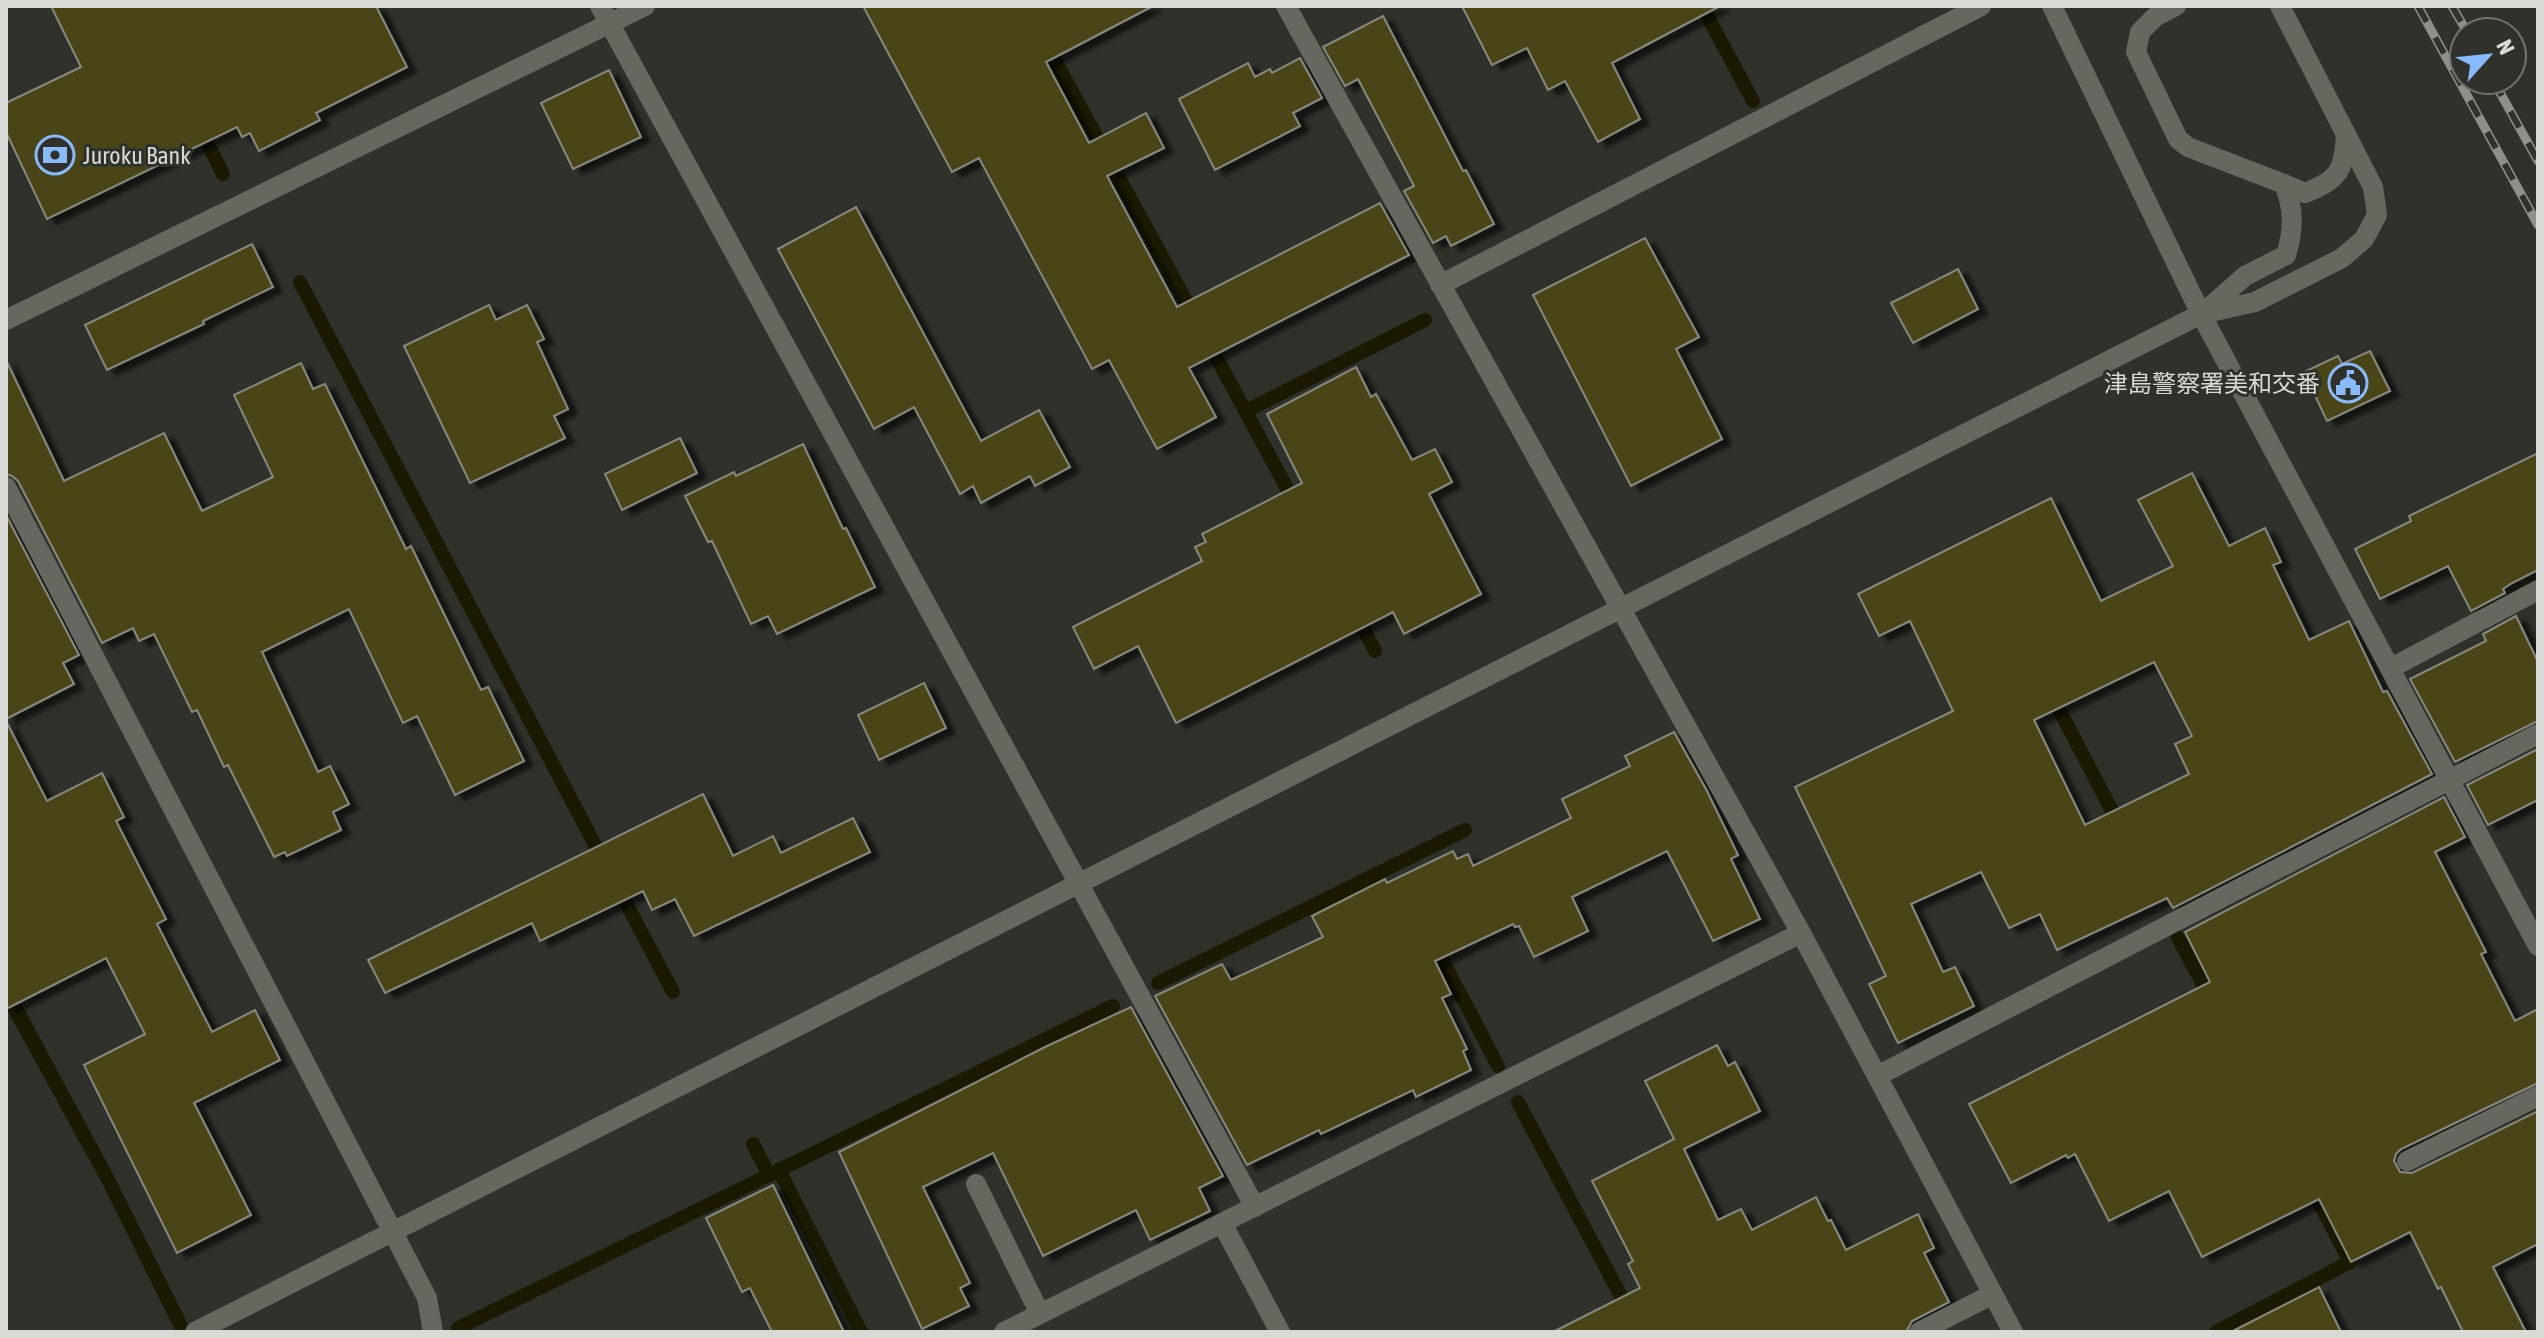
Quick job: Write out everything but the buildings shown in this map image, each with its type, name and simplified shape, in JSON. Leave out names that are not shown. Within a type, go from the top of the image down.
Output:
[{"type":"street","points":[[6,320],[605,15],[645,6]]},
{"type":"street","points":[[1286,6],[1801,933],[2013,1332]]},
{"type":"street","points":[[1440,285],[1981,6]]},
{"type":"street","points":[[2052,6],[2201,314],[2538,946]]},
{"type":"street","points":[[2176,6],[2155,17],[2140,32],[2136,52],[2178,139],[2188,147],[2305,193],[2325,185],[2344,164],[2346,134]]},
{"type":"street","points":[[2201,314],[2255,302],[2342,258],[2364,239],[2377,215],[2373,187],[2280,6]]},
{"type":"street","points":[[605,15],[1255,1207]]},
{"type":"street","points":[[195,1332],[2201,314],[2245,276],[2286,255],[2292,235],[2293,206],[2284,184]]},
{"type":"street","points":[[6,487],[427,1298],[433,1332]]},
{"type":"street","points":[[2391,668],[2538,590]]},
{"type":"street","points":[[1877,1076],[2538,734]]},
{"type":"street","points":[[1004,1332],[1801,933]]},
{"type":"street","points":[[2407,1161],[2538,1096]]},
{"type":"street","points":[[976,1184],[1040,1314]]},
{"type":"street","points":[[1222,1223],[1280,1332]]},
{"type":"street","points":[[1919,1332],[1993,1294]]},
{"type":"shaded area","points":[[6,975],[114,1176],[192,1332],[176,1332],[102,1183],[6,1008]]},
{"type":"waterway","points":[[1702,6],[1753,101]]},
{"type":"waterway","points":[[1045,42],[1196,319]]},
{"type":"waterway","points":[[199,127],[223,174]]},
{"type":"waterway","points":[[300,282],[604,862]]},
{"type":"waterway","points":[[1246,411],[1425,320]]},
{"type":"waterway","points":[[1207,340],[1296,505]]},
{"type":"waterway","points":[[1354,611],[1375,651]]},
{"type":"waterway","points":[[2051,694],[2121,828]]},
{"type":"waterway","points":[[1158,983],[1465,830]]},
{"type":"waterway","points":[[616,884],[673,992]]},
{"type":"waterway","points":[[2178,938],[2212,1001]]},
{"type":"waterway","points":[[1433,942],[1498,1066]]},
{"type":"waterway","points":[[458,1328],[1113,1006]]},
{"type":"waterway","points":[[1518,1102],[1640,1332]]},
{"type":"waterway","points":[[753,1144],[769,1175]]},
{"type":"waterway","points":[[779,1170],[861,1332]]},
{"type":"waterway","points":[[2216,1332],[2350,1262],[2310,1185]]},
{"type":"railway","points":[[2418,6],[2538,225]]},
{"type":"railway","points":[[2452,6],[2458,16]]},
{"type":"railway","points":[[2502,96],[2538,161]]},
{"type":"place","name":"Juroku Bank","points":[[55,155]]},
{"type":"place","name":"津島警察署美和交番","points":[[2348,383]]}]
